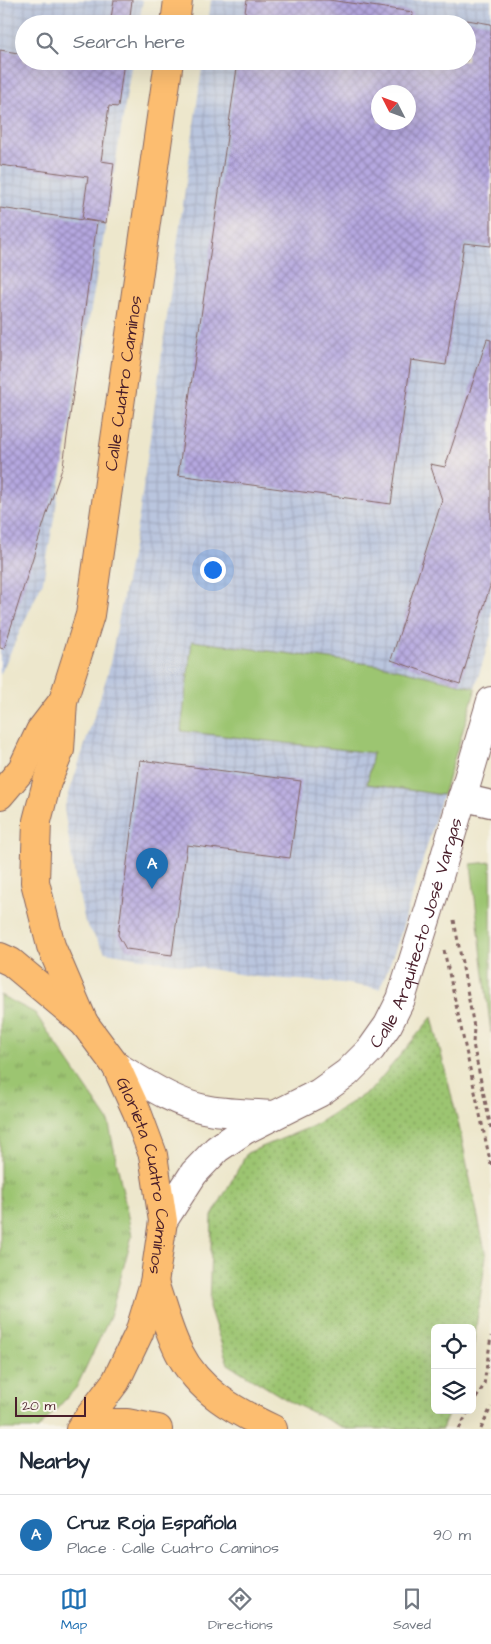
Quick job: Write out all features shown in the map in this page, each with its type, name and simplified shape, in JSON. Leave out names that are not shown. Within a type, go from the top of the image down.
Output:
[{"type":"main road","points":[[176,15],[178,0]]},
{"type":"main road","name":"Calle Cuatro Caminos","points":[[84,1022],[52,946],[35,882],[37,822],[47,782],[60,750],[63,701],[90,615],[168,70]]},
{"type":"main road","name":"Calle Cuatro Caminos","points":[[0,795],[22,769],[40,731],[63,701]]},
{"type":"main road","name":"Glorieta Cuatro Caminos","points":[[0,957],[11,962],[84,1022],[116,1066],[137,1112],[153,1155],[163,1221],[154,1283],[139,1334],[116,1381],[82,1426]]},
{"type":"main road","points":[[154,1283],[178,1351],[189,1370],[212,1394],[236,1411],[273,1429]]},
{"type":"main road","points":[[82,1426],[127,1423],[158,1429]]},
{"type":"street","name":"Calle Arquitecto José Vargas","points":[[163,1221],[194,1173],[218,1149],[245,1130],[318,1093],[347,1073],[370,1049],[388,1025],[401,999],[491,701]]},
{"type":"street","points":[[462,797],[491,804]]},
{"type":"street","points":[[116,1066],[182,1102],[205,1109],[274,1115]]},
{"type":"path","points":[[454,911],[454,920],[474,1026],[473,1044],[491,1128]]},
{"type":"path","points":[[443,946],[491,1165]]},
{"type":"path","points":[[476,1398],[484,1385],[491,1336]]},
{"type":"path","points":[[481,1429],[491,1407]]},
{"type":"path","points":[[459,1429],[467,1414]]},
{"type":"shaded area","points":[[0,0],[143,0],[140,15],[15,15],[15,70],[131,70],[106,223],[43,581],[0,675]]},
{"type":"shaded area","points":[[211,0],[491,0],[491,635],[398,942],[380,989],[342,983],[257,977],[105,952],[85,922],[75,877],[64,809],[108,673],[139,516],[202,70],[476,70],[476,15],[209,15]]},
{"type":"green space","points":[[192,641],[385,666],[476,688],[443,795],[367,784],[373,753],[181,731]]},
{"type":"green space","points":[[491,862],[491,1033],[471,864]]},
{"type":"green space","points":[[0,995],[35,1013],[108,1120],[132,1236],[110,1317],[76,1388],[38,1429],[0,1429]]},
{"type":"green space","points":[[432,1017],[459,1126],[486,1256],[476,1327],[476,1324],[431,1324],[431,1414],[448,1414],[442,1429],[346,1429],[287,1400],[228,1364],[209,1307],[212,1216],[247,1153],[313,1126],[371,1090]]},
{"type":"building","points":[[114,0],[132,0],[130,15],[112,15]]},
{"type":"building","points":[[247,0],[329,0],[413,12],[413,15],[244,15]]},
{"type":"building","points":[[476,22],[491,24],[491,246],[464,243],[446,365],[411,360],[391,504],[178,475],[237,70],[476,70]]},
{"type":"building","points":[[0,50],[15,52],[15,70],[123,70],[118,107],[109,106],[101,161],[114,163],[106,223],[82,219],[88,177],[0,165]]},
{"type":"building","points":[[0,208],[97,222],[63,466],[4,649],[0,648]]},
{"type":"building","points":[[487,339],[491,340],[491,583],[460,684],[391,660],[442,500],[430,464],[445,467]]},
{"type":"building","points":[[140,760],[301,781],[290,858],[187,845],[172,955],[126,949],[118,935]]},
{"type":"place","name":"Cruz Roja Española","points":[[152,889]]}]
